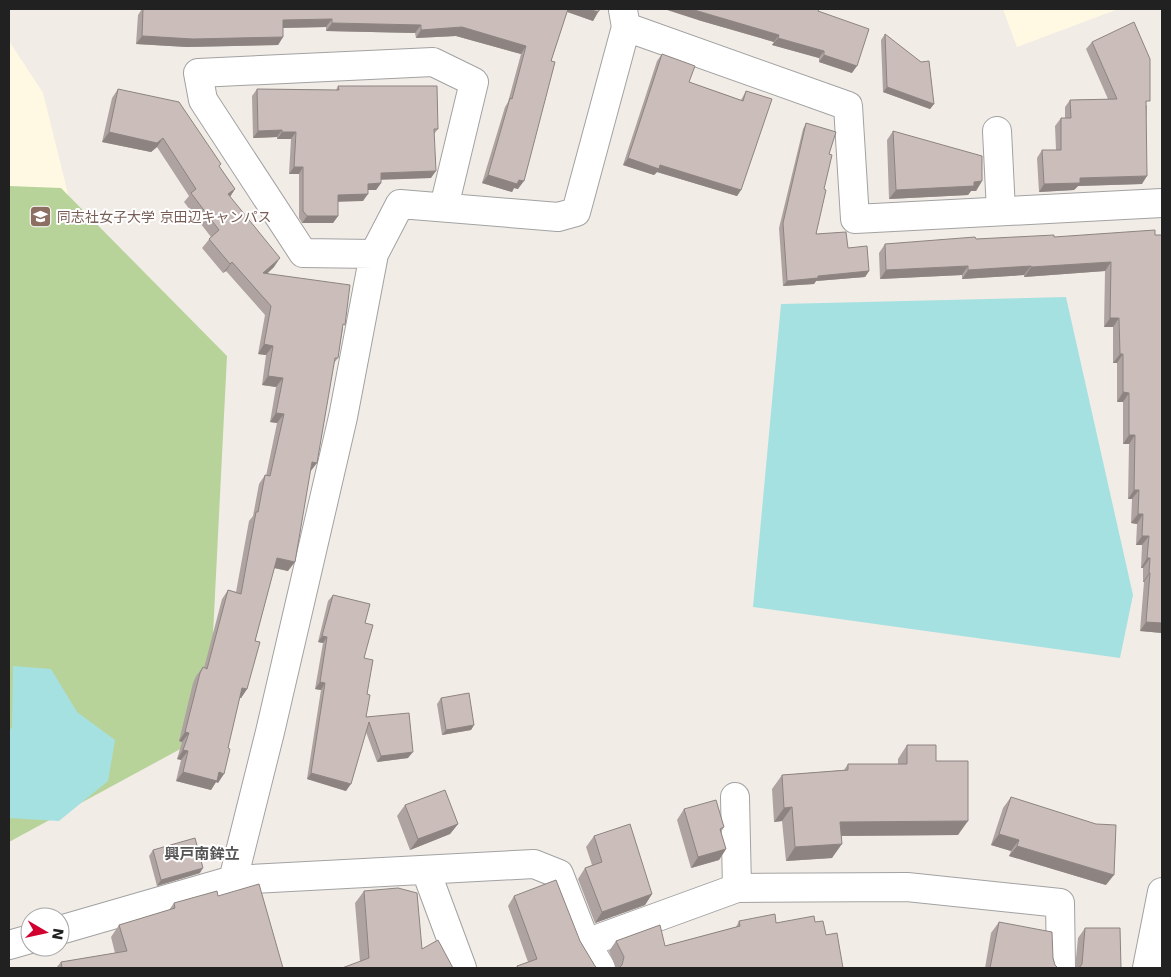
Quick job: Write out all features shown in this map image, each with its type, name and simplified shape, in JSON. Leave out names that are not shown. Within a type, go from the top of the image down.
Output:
[{"type":"street","points":[[233,880],[270,732],[340,426],[374,254],[400,204],[558,217],[576,212],[624,18],[848,106],[855,219],[1162,203]]},
{"type":"street","points":[[374,254],[303,253],[203,100],[198,73],[433,62],[474,82],[444,207]]},
{"type":"street","points":[[996,131],[1001,212]]},
{"type":"street","points":[[736,797],[738,888]]},
{"type":"street","points":[[70,927],[233,880],[534,864],[558,874],[586,943],[601,968]]},
{"type":"street","points":[[426,871],[462,968]]},
{"type":"street","points":[[586,943],[738,888],[907,888],[1060,903],[1061,968]]},
{"type":"street","points":[[1147,968],[1162,892]]},
{"type":"shaded area","points":[[1003,9],[1118,9],[1017,47]]},
{"type":"shaded area","name":"同志社女子大学 京田辺キャンパス","points":[[9,41],[43,93],[104,340],[9,377]]},
{"type":"green space","points":[[9,186],[61,188],[227,356],[208,734],[9,842]]},
{"type":"water","points":[[1066,297],[1133,595],[1120,658],[753,607],[781,304]]},
{"type":"water","points":[[13,666],[51,669],[77,712],[115,740],[108,781],[59,821],[9,818],[9,730],[12,728]]},
{"type":"building","points":[[143,9],[568,9],[551,61],[555,62],[524,181],[519,180],[517,184],[488,175],[510,98],[512,99],[526,46],[462,27],[421,30],[421,25],[332,23],[332,19],[283,20],[283,37],[193,39],[142,36]]},
{"type":"building","points":[[588,9],[600,9],[598,12]]},
{"type":"building","points":[[691,9],[819,9],[818,11],[869,29],[857,66],[824,55],[824,51],[778,38],[779,35]]},
{"type":"building","points":[[1134,22],[1150,59],[1150,101],[1146,101],[1147,176],[1080,178],[1080,183],[1044,184],[1042,150],[1061,150],[1061,118],[1071,118],[1070,100],[1117,99],[1092,42]]},
{"type":"building","points":[[885,34],[921,62],[929,61],[934,104],[887,87]]},
{"type":"building","points":[[662,54],[695,66],[689,82],[743,101],[746,91],[772,99],[741,190],[660,165],[659,169],[628,158]]},
{"type":"building","points":[[338,86],[437,86],[438,129],[434,129],[436,171],[381,173],[381,183],[368,184],[368,194],[338,195],[338,216],[307,216],[303,211],[303,167],[294,167],[296,132],[282,132],[282,130],[258,131],[257,89],[339,90]]},
{"type":"building","points":[[118,89],[179,102],[221,164],[219,166],[235,189],[228,194],[280,258],[263,273],[350,285],[345,325],[343,324],[338,358],[335,358],[317,463],[312,462],[295,562],[277,558],[255,641],[260,642],[247,689],[242,688],[224,774],[219,772],[217,781],[183,772],[188,751],[183,750],[189,733],[185,732],[200,673],[203,667],[207,669],[228,590],[241,594],[256,512],[258,512],[265,475],[270,476],[284,414],[276,413],[283,378],[268,376],[273,346],[264,344],[271,306],[232,262],[230,264],[209,239],[219,230],[191,193],[196,189],[163,138],[157,143],[109,132]]},
{"type":"building","points":[[806,123],[836,132],[829,154],[832,155],[816,234],[846,232],[848,248],[867,246],[869,271],[787,281],[783,223]]},
{"type":"building","points":[[893,131],[982,156],[982,181],[974,182],[974,186],[896,190]]},
{"type":"building","points":[[1155,230],[1155,235],[1162,235],[1162,623],[1146,622],[1150,573],[1150,558],[1147,558],[1149,536],[1142,536],[1143,514],[1138,514],[1139,490],[1134,490],[1135,435],[1129,435],[1129,393],[1123,392],[1123,354],[1120,354],[1119,318],[1110,318],[1111,262],[968,270],[968,266],[886,270],[885,244],[975,237],[976,239],[1054,235],[1054,237]]},
{"type":"building","points":[[333,595],[370,604],[365,623],[373,625],[364,658],[373,660],[367,694],[370,695],[366,717],[409,713],[413,752],[381,756],[369,722],[351,784],[311,773],[325,683],[320,682],[327,637],[322,636]]},
{"type":"building","points":[[469,693],[474,725],[446,730],[441,698]]},
{"type":"building","points":[[907,745],[936,745],[936,761],[968,761],[968,821],[840,822],[842,844],[795,847],[792,807],[784,808],[782,775],[848,770],[848,764],[907,764]]},
{"type":"building","points":[[445,790],[458,824],[418,839],[405,805]]},
{"type":"building","points":[[1011,797],[1096,824],[1116,825],[1114,875],[1017,846],[1019,840],[999,834]]},
{"type":"building","points":[[716,800],[724,827],[720,829],[726,849],[698,857],[684,809]]},
{"type":"building","points":[[630,824],[652,894],[602,912],[585,868],[602,862],[594,836]]},
{"type":"building","points":[[195,838],[203,868],[161,880],[153,850]]},
{"type":"building","points":[[556,880],[580,941],[597,968],[518,968],[517,966],[537,959],[514,896]]},
{"type":"building","points":[[259,884],[283,968],[62,968],[61,962],[127,951],[119,925],[175,908],[174,903],[217,891],[218,896]]},
{"type":"building","points":[[398,888],[417,893],[422,949],[438,940],[453,968],[342,968],[369,958],[364,891]]},
{"type":"building","points":[[775,914],[776,923],[814,916],[815,922],[823,921],[826,935],[837,933],[843,968],[619,968],[624,957],[616,941],[660,925],[665,946],[740,926],[739,921]]},
{"type":"building","points":[[999,922],[1052,932],[1053,958],[1058,968],[990,968]]},
{"type":"building","points":[[1085,928],[1120,928],[1121,968],[1079,968],[1082,964]]},
{"type":"place","name":"同志社女子大学 京田辺キャンパス","points":[[41,217]]},
{"type":"district","name":"興戸南鉾立","points":[[202,854]]}]
